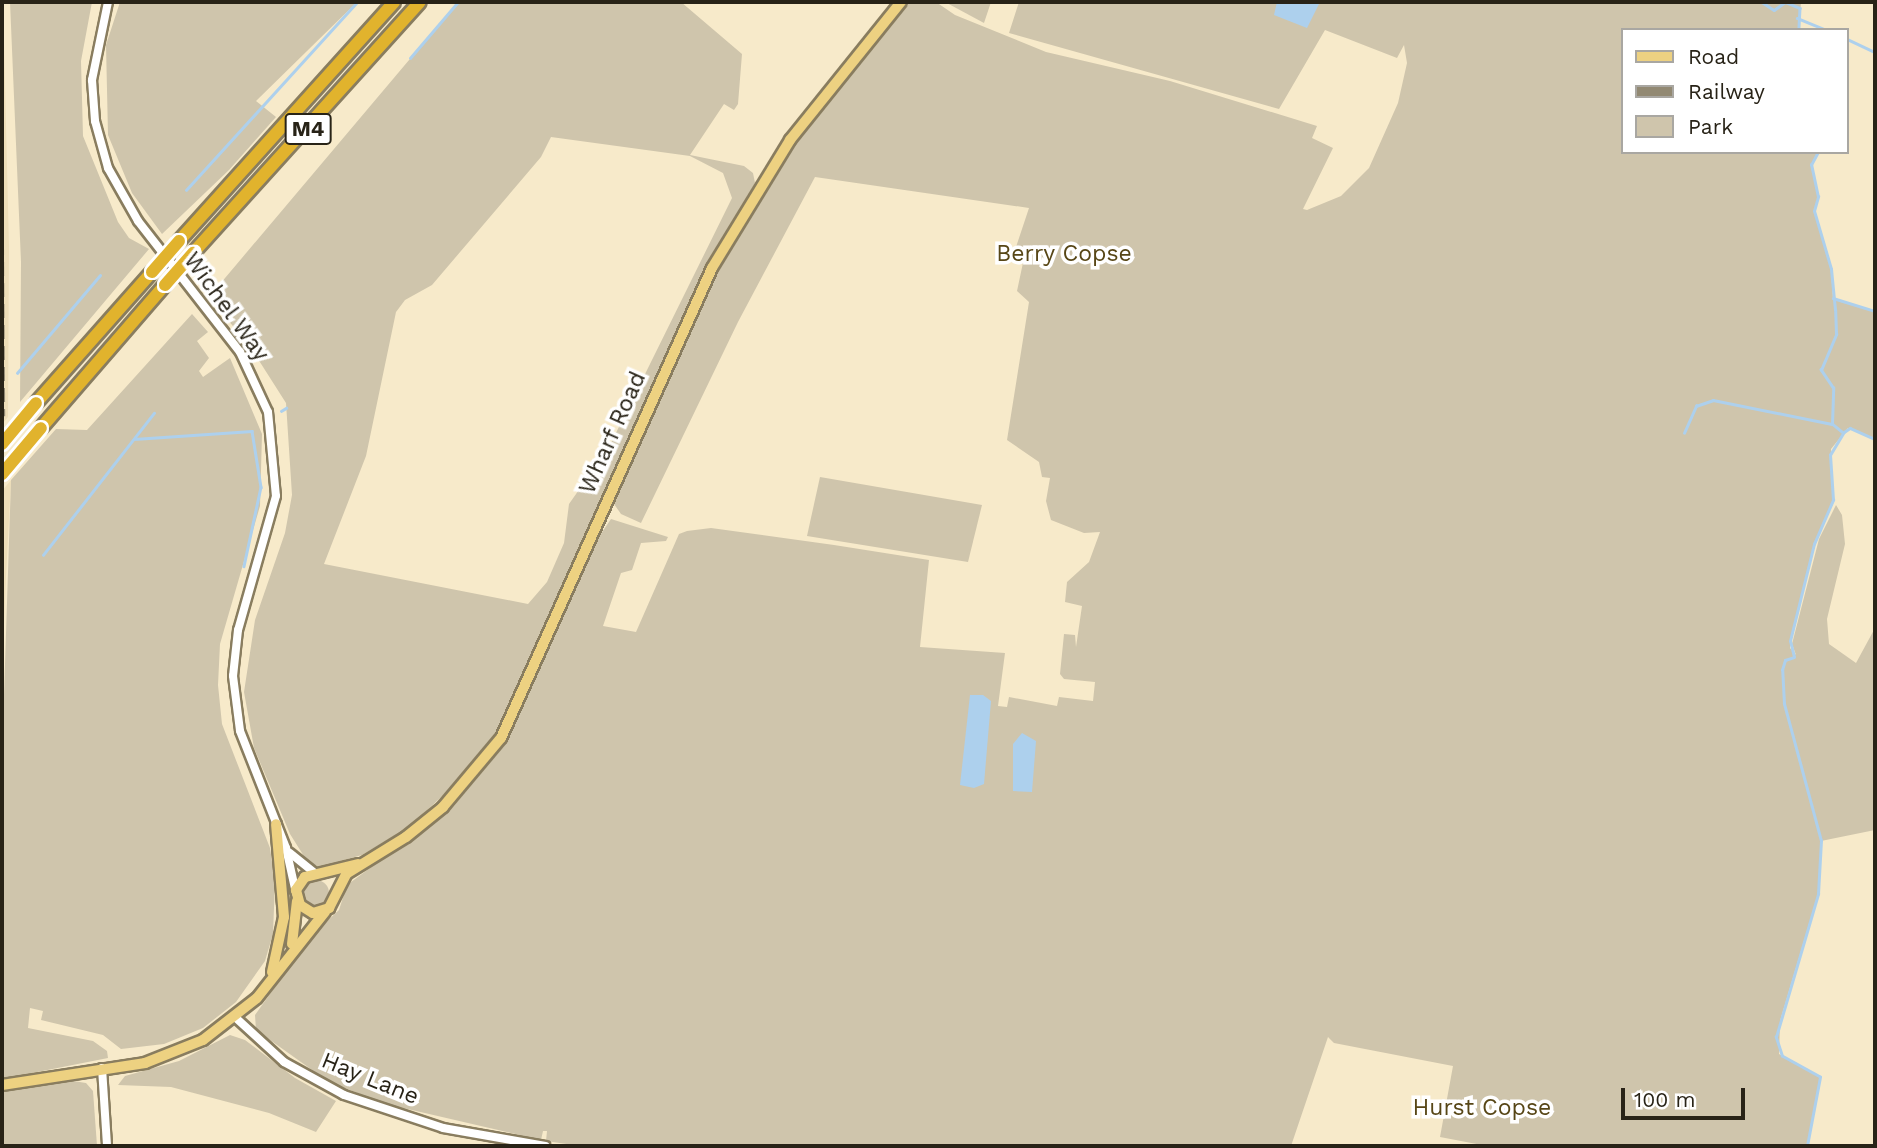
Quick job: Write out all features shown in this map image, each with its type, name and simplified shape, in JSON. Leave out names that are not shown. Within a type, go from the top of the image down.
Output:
[{"type":"highway","name":"M4","points":[[2,444],[179,241],[394,2]]},
{"type":"highway","name":"M4","points":[[2,474],[193,253],[420,2]]},
{"type":"main road","name":"Wharf Road","points":[[317,874],[358,864],[405,837],[443,807],[501,738],[718,257],[790,140],[901,2]]},
{"type":"main road","points":[[268,985],[284,924],[276,824]]},
{"type":"main road","name":"Wharf Road","points":[[236,1018],[268,985],[290,950],[327,910],[336,890],[358,864]]},
{"type":"main road","points":[[327,910],[308,912],[296,895],[301,881],[317,874],[336,890]]},
{"type":"main road","name":"Wharf Road","points":[[290,950],[296,895]]},
{"type":"main road","points":[[2,1085],[172,1055],[236,1018]]},
{"type":"street","name":"Wichel Way","points":[[108,2],[96,44],[92,93],[108,168],[138,221],[248,366],[274,439],[277,479],[273,518],[238,630],[233,676],[240,731],[286,848],[296,895]]},
{"type":"street","name":"Wichel Way","points":[[286,848],[317,874]]},
{"type":"street","name":"Hay Lane","points":[[236,1018],[284,1062],[344,1095],[443,1128],[545,1146]]},
{"type":"street","points":[[102,1068],[107,1146]]},
{"type":"shaded area","points":[[3,2],[9,248],[8,417],[2,424]]},
{"type":"shaded area","points":[[11,480],[6,577],[2,672],[2,491]]},
{"type":"green space","points":[[10,2],[92,2],[81,61],[83,136],[118,222],[129,238],[149,249],[20,402],[21,262]]},
{"type":"green space","points":[[120,2],[357,2],[256,101],[276,117],[229,170],[162,234],[132,193],[108,135],[106,45]]},
{"type":"green space","points":[[458,2],[681,2],[742,54],[738,104],[734,110],[724,104],[690,155],[744,166],[753,173],[755,183],[695,290],[495,735],[466,774],[409,827],[362,855],[319,867],[307,861],[290,834],[254,748],[244,692],[255,620],[285,533],[292,495],[286,403],[251,348],[209,297]],"holes":[[[551,137],[690,156],[723,173],[732,198],[609,447],[569,504],[564,543],[547,582],[528,604],[324,564],[366,456],[396,312],[405,300],[432,285],[541,157]]]},
{"type":"green space","points":[[910,2],[936,2],[955,15],[1046,52],[1170,81],[1317,126],[1312,138],[1333,148],[1303,209],[1307,210],[1341,196],[1369,168],[1398,103],[1407,63],[1404,45],[1397,58],[1325,30],[1279,109],[1009,33],[1019,2],[1801,2],[1799,28],[1622,28],[1622,154],[1817,154],[1811,165],[1818,197],[1814,211],[1831,269],[1833,298],[1875,311],[1875,439],[1848,428],[1831,449],[1833,500],[1814,544],[1790,641],[1790,648],[1796,655],[1792,644],[1819,539],[1836,505],[1842,515],[1845,544],[1827,619],[1829,644],[1856,663],[1875,628],[1875,830],[1821,841],[1818,894],[1780,1021],[1779,1054],[1820,1077],[1807,1146],[1487,1146],[1440,1137],[1453,1066],[1334,1043],[1328,1037],[1291,1146],[580,1146],[546,1141],[547,1131],[543,1131],[541,1140],[386,1104],[329,1082],[256,1030],[255,1015],[312,935],[339,910],[347,885],[454,806],[508,738],[594,544],[611,519],[668,537],[666,541],[641,543],[632,570],[621,573],[603,626],[636,632],[679,534],[687,531],[711,528],[834,545],[929,560],[920,647],[1005,653],[998,706],[1007,707],[1009,697],[1057,706],[1059,697],[1093,701],[1095,682],[1064,679],[1060,674],[1064,634],[1075,635],[1076,647],[1082,606],[1065,602],[1067,582],[1089,562],[1100,532],[1084,533],[1051,520],[1046,501],[1050,478],[1042,477],[1039,462],[1007,440],[1029,302],[1017,291],[1024,258],[1015,250],[1029,208],[815,177],[738,322],[641,523],[621,514],[614,504],[710,283],[741,226],[797,142]]},
{"type":"green space","points":[[945,2],[991,2],[984,23]]},
{"type":"green space","points":[[192,314],[208,332],[197,341],[209,358],[199,371],[203,377],[230,358],[262,434],[260,506],[220,644],[218,685],[222,724],[270,848],[275,882],[273,934],[265,961],[236,1002],[203,1028],[164,1044],[121,1049],[103,1035],[41,1020],[43,1011],[30,1008],[28,1028],[93,1041],[107,1051],[108,1058],[2,1079],[2,756],[11,480],[56,429],[87,430]]},
{"type":"green space","points":[[820,477],[982,505],[968,562],[807,536]]},
{"type":"green space","points":[[316,880],[326,883],[329,893],[326,903],[316,906],[306,903],[303,893],[306,883]]},
{"type":"green space","points":[[230,1035],[245,1040],[295,1078],[336,1101],[316,1132],[269,1113],[171,1087],[118,1085],[125,1076],[179,1061]]},
{"type":"green space","points":[[73,1081],[86,1083],[93,1091],[97,1146],[2,1146],[2,1092]]},
{"type":"water","points":[[1277,2],[1319,4],[1307,28],[1274,15]]},
{"type":"water","points":[[970,695],[983,695],[991,701],[984,784],[974,788],[960,785]]},
{"type":"water","points":[[1022,733],[1036,741],[1032,792],[1013,791],[1013,744]]},
{"type":"waterway","points":[[186,190],[357,2]]},
{"type":"waterway","points":[[410,58],[458,2]]},
{"type":"waterway","points":[[1762,2],[1774,10],[1785,2],[1800,8],[1799,28]]},
{"type":"waterway","points":[[1797,18],[1821,28]]},
{"type":"waterway","points":[[1849,40],[1875,52]]},
{"type":"waterway","points":[[1684,433],[1696,406],[1713,400],[1832,424],[1833,388],[1821,370],[1836,334],[1835,310],[1831,269],[1814,211],[1818,197],[1811,165],[1817,154]]},
{"type":"waterway","points":[[17,373],[100,275]]},
{"type":"waterway","points":[[1833,298],[1875,311]]},
{"type":"waterway","points":[[281,411],[286,408]]},
{"type":"waterway","points":[[43,555],[154,413]]},
{"type":"waterway","points":[[1807,1146],[1820,1077],[1782,1056],[1776,1037],[1818,894],[1821,841],[1784,704],[1782,670],[1785,660],[1794,657],[1790,641],[1814,544],[1833,500],[1830,455],[1843,433],[1832,424]]},
{"type":"waterway","points":[[1844,432],[1850,428],[1875,439]]},
{"type":"waterway","points":[[134,439],[252,431],[261,487],[244,566]]},
{"type":"railway","points":[[2,136],[4,416]]},
{"type":"park label","name":"Berry Copse","points":[[1064,254]]},
{"type":"park label","name":"Hurst Copse","points":[[1482,1108]]}]
